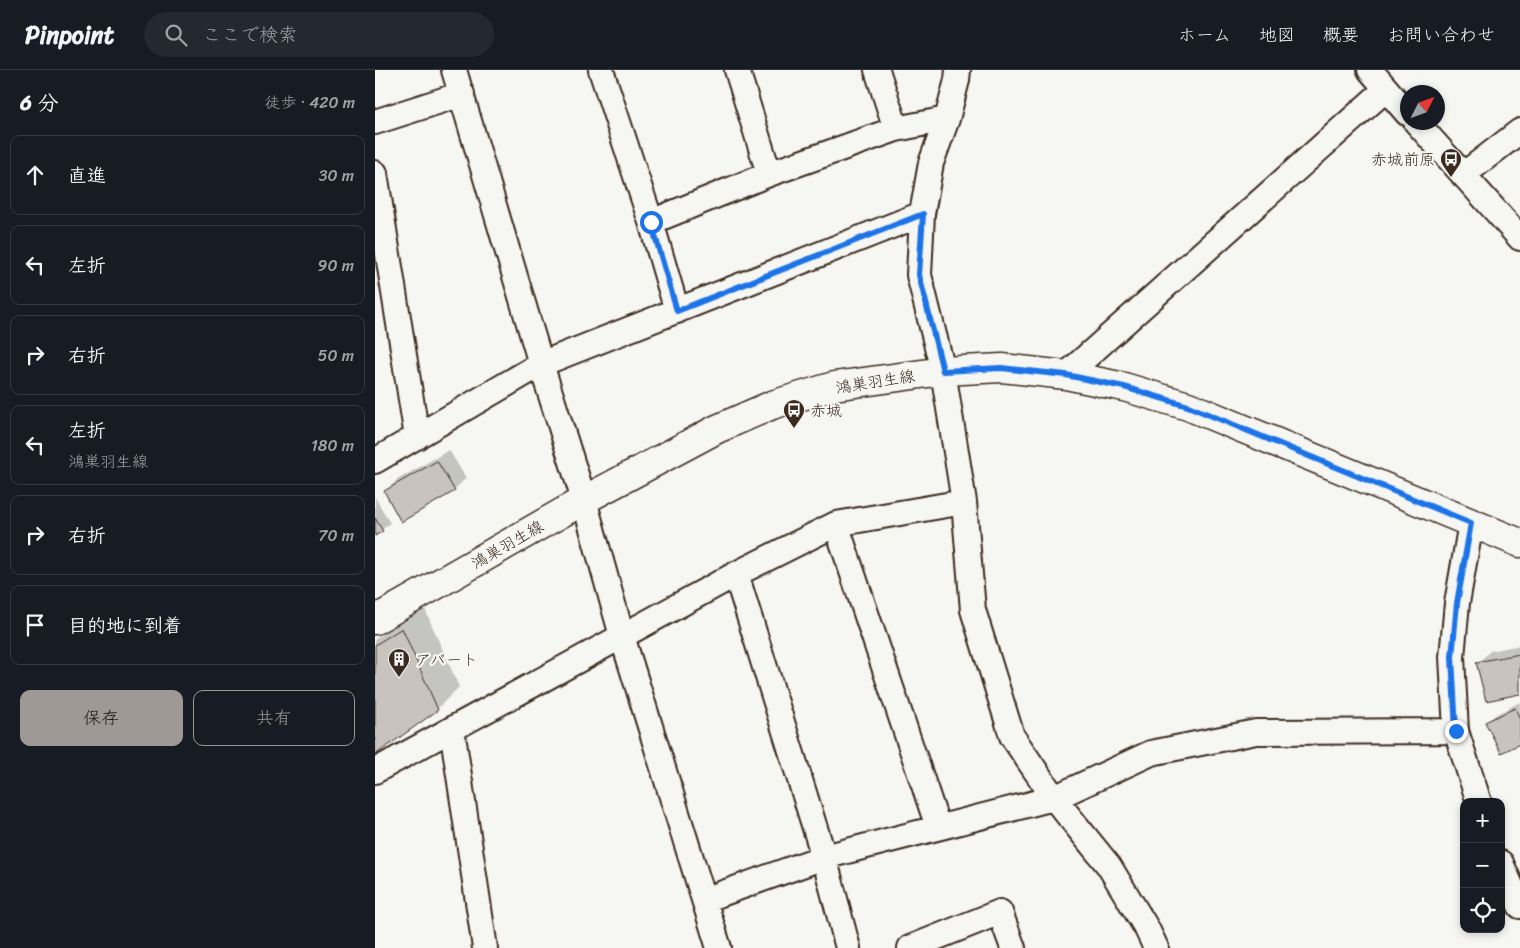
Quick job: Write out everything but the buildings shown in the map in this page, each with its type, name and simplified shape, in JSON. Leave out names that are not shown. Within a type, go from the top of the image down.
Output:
[{"type":"main road","name":"鴻巣羽生線","points":[[375,620],[584,500],[717,429],[772,405],[835,386],[943,371],[1001,368],[1066,375],[1124,387],[1188,406],[1520,543]]},
{"type":"street","points":[[454,70],[541,364],[584,500],[622,636],[719,948]]},
{"type":"street","points":[[601,70],[651,222],[677,311]]},
{"type":"street","points":[[737,70],[769,174]]},
{"type":"street","points":[[877,70],[896,129]]},
{"type":"street","points":[[958,70],[947,119],[931,163],[923,214],[919,275],[943,371],[964,502],[973,610],[1012,736],[1054,798],[1109,866],[1147,929],[1156,948]]},
{"type":"street","points":[[1370,70],[1400,105]]},
{"type":"street","points":[[1066,375],[1386,89]]},
{"type":"street","points":[[375,122],[462,94]]},
{"type":"street","points":[[651,222],[769,174],[896,129],[947,119]]},
{"type":"street","points":[[1423,130],[1520,238]]},
{"type":"street","points":[[1463,175],[1520,131]]},
{"type":"street","points":[[375,173],[417,437]]},
{"type":"street","points":[[375,461],[541,364],[923,214]]},
{"type":"street","points":[[375,771],[736,574],[837,524],[964,502]]},
{"type":"street","points":[[1471,523],[1457,603],[1452,657],[1456,731],[1478,798]]},
{"type":"street","points":[[837,524],[938,827]]},
{"type":"street","points":[[736,574],[824,857],[848,948]]},
{"type":"street","points":[[452,729],[485,948]]},
{"type":"street","points":[[704,900],[824,857],[1054,798],[1151,753],[1256,732],[1456,731]]},
{"type":"street","points":[[1505,872],[1520,906]]},
{"type":"street","points":[[910,948],[1000,912],[1013,948]]},
{"type":"place","name":"赤城前原","points":[[1451,178]]},
{"type":"place","name":"赤城","points":[[794,429]]},
{"type":"place","name":"アパート","points":[[399,678]]},
{"type":"route","points":[[651,222],[677,311],[923,214],[919,275],[943,371],[1001,368],[1066,375],[1124,387],[1188,406],[1471,523],[1457,603],[1452,657],[1456,731]]}]
